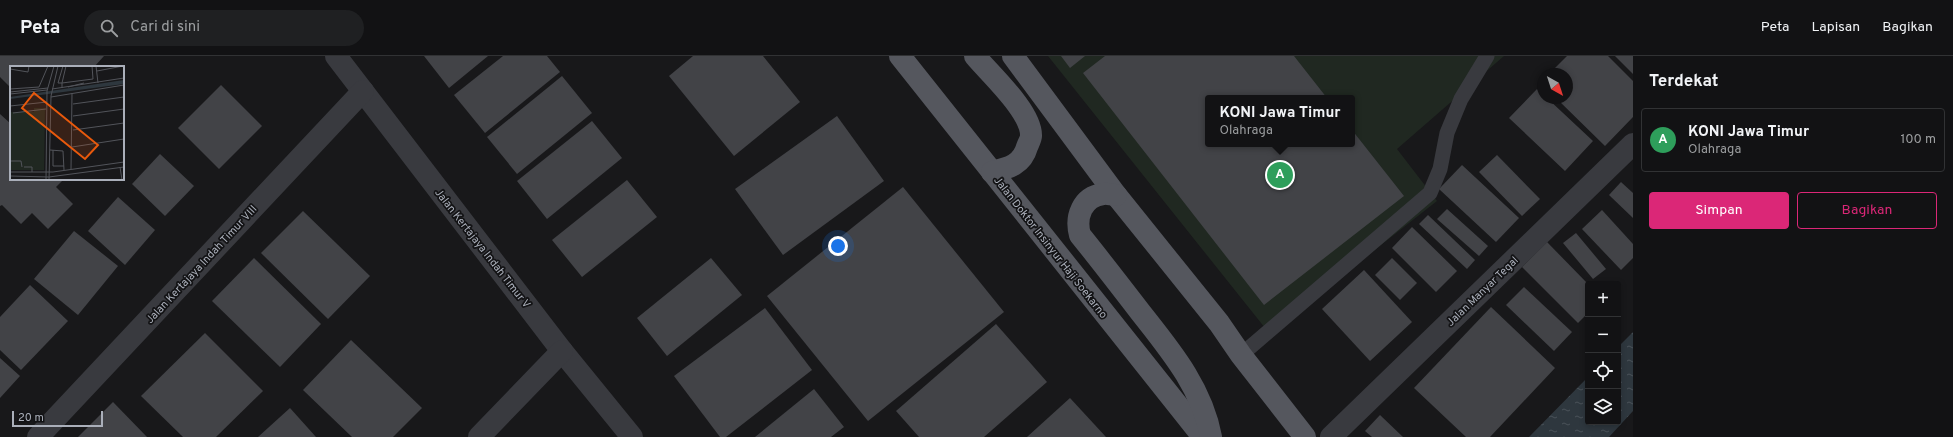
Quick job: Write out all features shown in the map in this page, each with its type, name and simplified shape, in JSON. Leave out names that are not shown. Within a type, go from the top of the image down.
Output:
[{"type":"main road","name":"Jalan Doktor Insinyur Haji Soekarno","points":[[900,56],[1203,437]]},
{"type":"main road","points":[[975,56],[1018,106],[1027,120],[1031,135],[1025,155],[1018,163],[992,172]]},
{"type":"main road","points":[[1013,56],[1116,195],[1219,323],[1241,355],[1305,437]]},
{"type":"main road","points":[[1116,195],[1103,194],[1089,201],[1080,210],[1078,217],[1080,235],[1176,358],[1200,399],[1208,421],[1211,437]]},
{"type":"street","name":"Jalan Kertajaya Indah Timur V","points":[[336,56],[562,351],[632,437]]},
{"type":"street","name":"Jalan Kertajaya Indah Timur VIII","points":[[38,437],[363,91]]},
{"type":"street","name":"Jalan Manyar Tegal","points":[[1331,437],[1633,144]]},
{"type":"street","points":[[479,437],[562,351]]},
{"type":"lane","points":[[1241,355],[1430,193],[1440,169],[1447,133],[1461,99],[1487,56]]},
{"type":"shaded area","points":[[1048,56],[1504,56],[1397,149],[1437,201],[1269,333]]},
{"type":"water","points":[[1633,332],[1633,411],[1621,424],[1621,353],[1621,344]]},
{"type":"water","points":[[1585,380],[1585,425],[1620,425],[1609,437],[1529,437]]},
{"type":"building","points":[[0,56],[104,56],[95,66],[10,66],[10,87],[0,77]]},
{"type":"building","points":[[424,56],[488,56],[449,88]]},
{"type":"building","points":[[503,56],[547,56],[560,72],[485,133],[454,95]]},
{"type":"building","points":[[693,56],[763,56],[800,102],[734,156],[669,76]]},
{"type":"building","points":[[1061,56],[1085,56],[1070,68]]},
{"type":"building","points":[[1105,56],[1294,56],[1325,95],[1205,95],[1205,147],[1355,147],[1355,134],[1404,196],[1264,305],[1083,73]]},
{"type":"building","points":[[1567,56],[1608,56],[1633,81],[1633,117],[1605,146],[1562,104],[1573,104],[1573,68],[1555,68]]},
{"type":"building","points":[[1615,56],[1633,56],[1633,74]]},
{"type":"building","points":[[562,76],[592,113],[517,174],[487,137]]},
{"type":"building","points":[[221,85],[262,126],[219,169],[178,128]]},
{"type":"building","points":[[1537,89],[1537,104],[1553,104],[1593,141],[1565,171],[1509,118]]},
{"type":"building","points":[[0,114],[10,123],[10,180],[63,180],[56,187],[73,204],[48,229],[32,213],[21,224],[2,205],[0,206]]},
{"type":"building","points":[[837,116],[884,181],[783,255],[735,189]]},
{"type":"building","points":[[592,121],[622,158],[547,219],[517,181]]},
{"type":"building","points":[[160,154],[194,186],[165,216],[132,184]]},
{"type":"building","points":[[1497,155],[1540,199],[1522,216],[1479,172]]},
{"type":"building","points":[[1462,165],[1519,218],[1496,242],[1439,189]]},
{"type":"building","points":[[627,180],[657,217],[582,277],[552,240]]},
{"type":"building","points":[[1621,182],[1633,193],[1633,218],[1609,195]]},
{"type":"building","points":[[903,187],[1004,312],[868,421],[767,296]]},
{"type":"building","points":[[118,197],[155,230],[125,265],[88,231]]},
{"type":"building","points":[[1447,209],[1488,246],[1479,256],[1437,219]]},
{"type":"building","points":[[1602,210],[1633,244],[1633,258],[1621,270],[1582,229]]},
{"type":"building","points":[[303,211],[370,276],[328,319],[261,253]]},
{"type":"building","points":[[1428,215],[1475,260],[1467,269],[1419,224]]},
{"type":"building","points":[[1412,227],[1457,271],[1436,292],[1392,248]]},
{"type":"building","points":[[74,231],[118,266],[78,315],[34,279]]},
{"type":"building","points":[[1576,233],[1606,269],[1593,279],[1563,243]]},
{"type":"building","points":[[1547,242],[1585,281],[1585,316],[1578,323],[1522,267]]},
{"type":"building","points":[[254,258],[321,324],[280,367],[212,301]]},
{"type":"building","points":[[711,258],[742,295],[667,356],[637,318]]},
{"type":"building","points":[[1392,258],[1417,283],[1400,300],[1375,275]]},
{"type":"building","points":[[1364,270],[1412,322],[1370,361],[1322,309]]},
{"type":"building","points":[[30,285],[68,321],[21,370],[0,350],[0,317]]},
{"type":"building","points":[[1524,287],[1572,332],[1554,351],[1506,305]]},
{"type":"building","points":[[1491,307],[1555,368],[1490,437],[1466,437],[1414,388]]},
{"type":"building","points":[[765,308],[812,370],[726,437],[720,437],[674,376]]},
{"type":"building","points":[[996,324],[1047,382],[984,437],[919,437],[896,411]]},
{"type":"building","points":[[205,333],[263,391],[216,437],[183,437],[141,396]]},
{"type":"building","points":[[351,340],[422,408],[393,437],[352,437],[303,390]]},
{"type":"building","points":[[0,358],[20,376],[0,398]]},
{"type":"building","points":[[814,389],[844,427],[831,437],[755,437]]},
{"type":"building","points":[[1070,398],[1106,437],[1027,437]]},
{"type":"building","points":[[113,402],[147,437],[78,437]]},
{"type":"building","points":[[290,408],[316,437],[258,437]]},
{"type":"building","points":[[1380,415],[1403,437],[1372,437],[1365,431]]},
{"type":"place","name":"KONI Jawa Timur","points":[[1280,175]]}]
